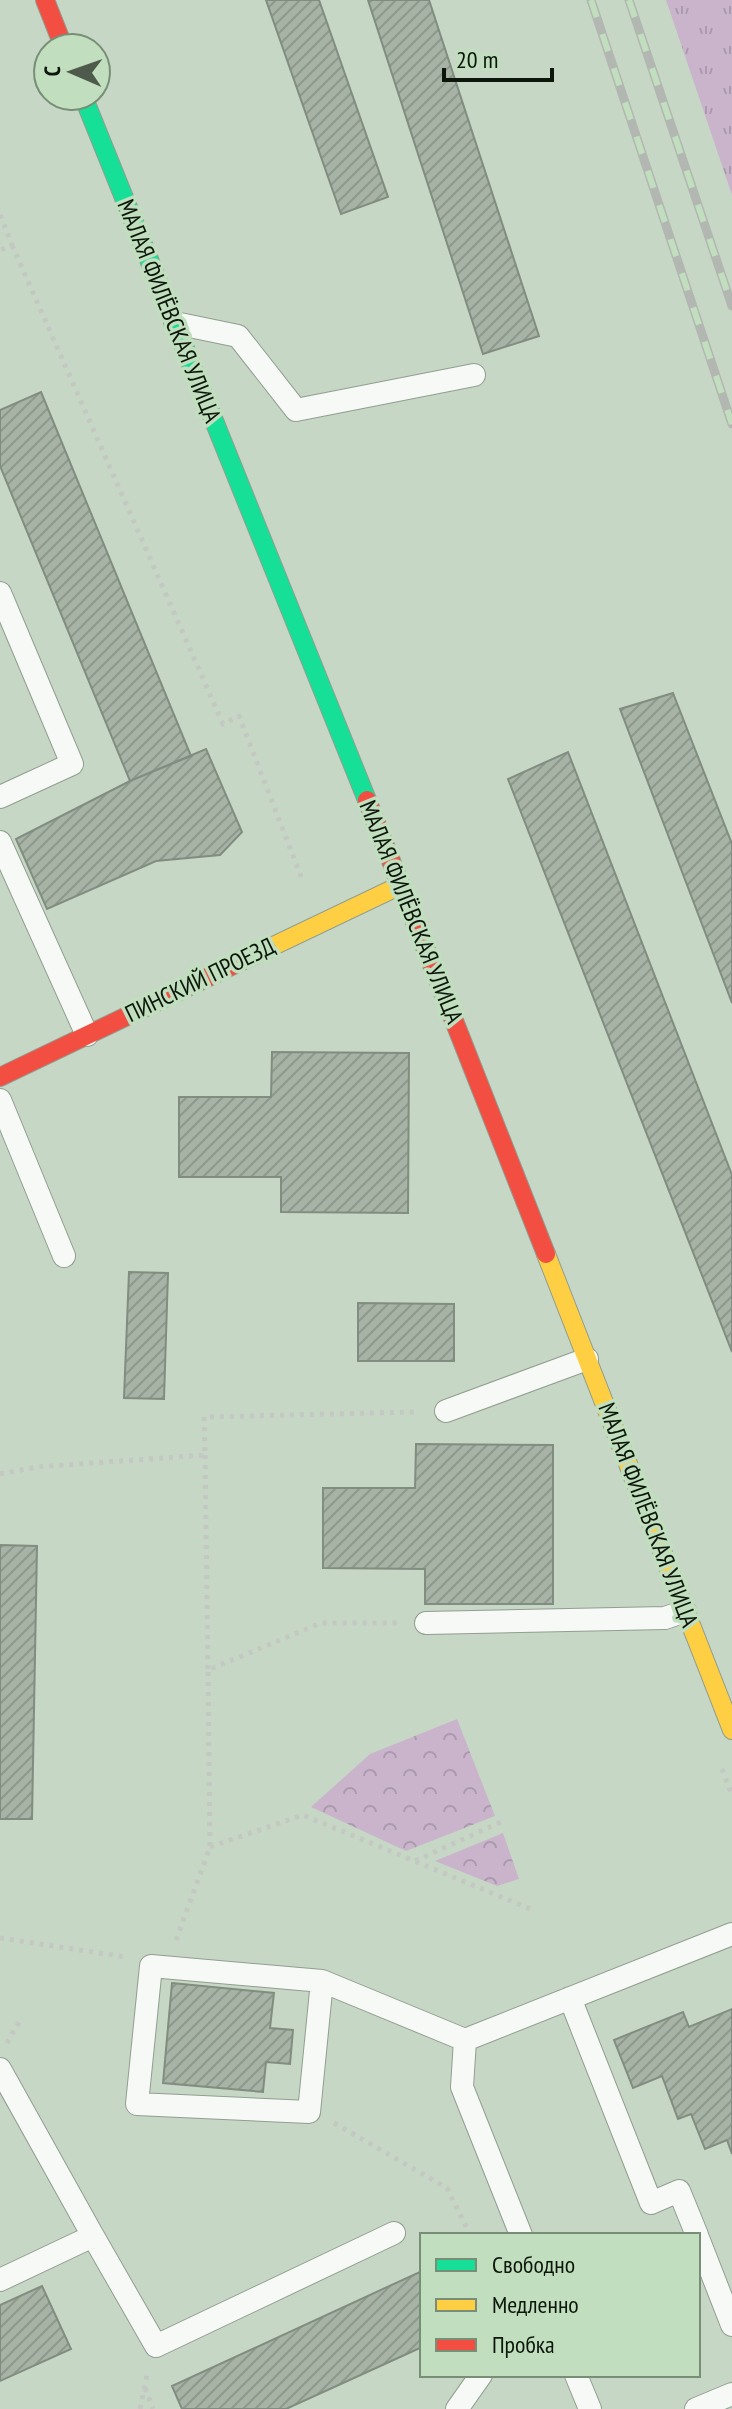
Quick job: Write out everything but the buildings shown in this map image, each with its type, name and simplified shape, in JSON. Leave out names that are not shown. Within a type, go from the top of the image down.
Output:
[{"type":"street","points":[[45,0],[58,32]]},
{"type":"street","name":"МАЛАЯ ФИЛЁВСКАЯ УЛИЦА","points":[[89,112],[401,885],[732,1730]]},
{"type":"street","name":"ПИНСКИЙ ПРОЕЗД","points":[[0,1077],[401,885]]},
{"type":"lane","points":[[175,323],[238,336],[296,410],[474,375]]},
{"type":"lane","points":[[0,593],[72,764],[0,797]]},
{"type":"lane","points":[[0,842],[87,1035]]},
{"type":"lane","points":[[0,1100],[64,1256]]},
{"type":"lane","points":[[446,1411],[587,1359]]},
{"type":"lane","points":[[426,1623],[665,1618],[685,1611]]},
{"type":"lane","points":[[322,1981],[309,2112],[137,2104],[151,1966],[322,1981],[465,2040],[732,1934]]},
{"type":"lane","points":[[570,1998],[651,2203],[679,2191],[695,2233]]},
{"type":"lane","points":[[465,2040],[462,2087],[520,2233]]},
{"type":"lane","points":[[0,2069],[156,2346],[394,2233]]},
{"type":"lane","points":[[0,2280],[93,2236]]},
{"type":"lane","points":[[704,2269],[732,2325]]},
{"type":"lane","points":[[457,2409],[480,2377]]},
{"type":"lane","points":[[577,2377],[590,2409]]},
{"type":"lane","points":[[696,2409],[732,2394]]},
{"type":"path","points":[[0,215],[223,724],[239,716],[302,879]]},
{"type":"path","points":[[0,250],[12,245]]},
{"type":"path","points":[[172,1949],[210,1847],[204,1417],[446,1411]]},
{"type":"path","points":[[0,1474],[37,1467],[205,1455]]},
{"type":"path","points":[[208,1670],[321,1623],[426,1623]]},
{"type":"path","points":[[210,1847],[303,1815],[533,1910]]},
{"type":"path","points":[[414,1861],[503,1821]]},
{"type":"path","points":[[0,1938],[137,1959]]},
{"type":"path","points":[[0,2054],[19,2022]]},
{"type":"path","points":[[327,2117],[447,2188],[469,2233]]},
{"type":"path","points":[[143,2384],[153,2409]]},
{"type":"green space","points":[[666,0],[732,0],[732,195]]},
{"type":"green space","points":[[457,1719],[495,1816],[406,1851],[311,1807],[370,1754]]},
{"type":"green space","points":[[503,1833],[519,1879],[497,1886],[435,1861]]},
{"type":"railway","points":[[591,0],[732,424]]},
{"type":"railway","points":[[629,0],[732,306]]},
{"type":"traffic: fast","points":[[89,112],[367,800]]},
{"type":"traffic: slow","points":[[267,949],[401,885]]},
{"type":"traffic: slow","points":[[546,1254],[732,1730]]},
{"type":"traffic: jam","points":[[45,0],[58,32]]},
{"type":"traffic: jam","points":[[367,800],[546,1254]]},
{"type":"traffic: jam","points":[[0,1077],[267,949]]}]
